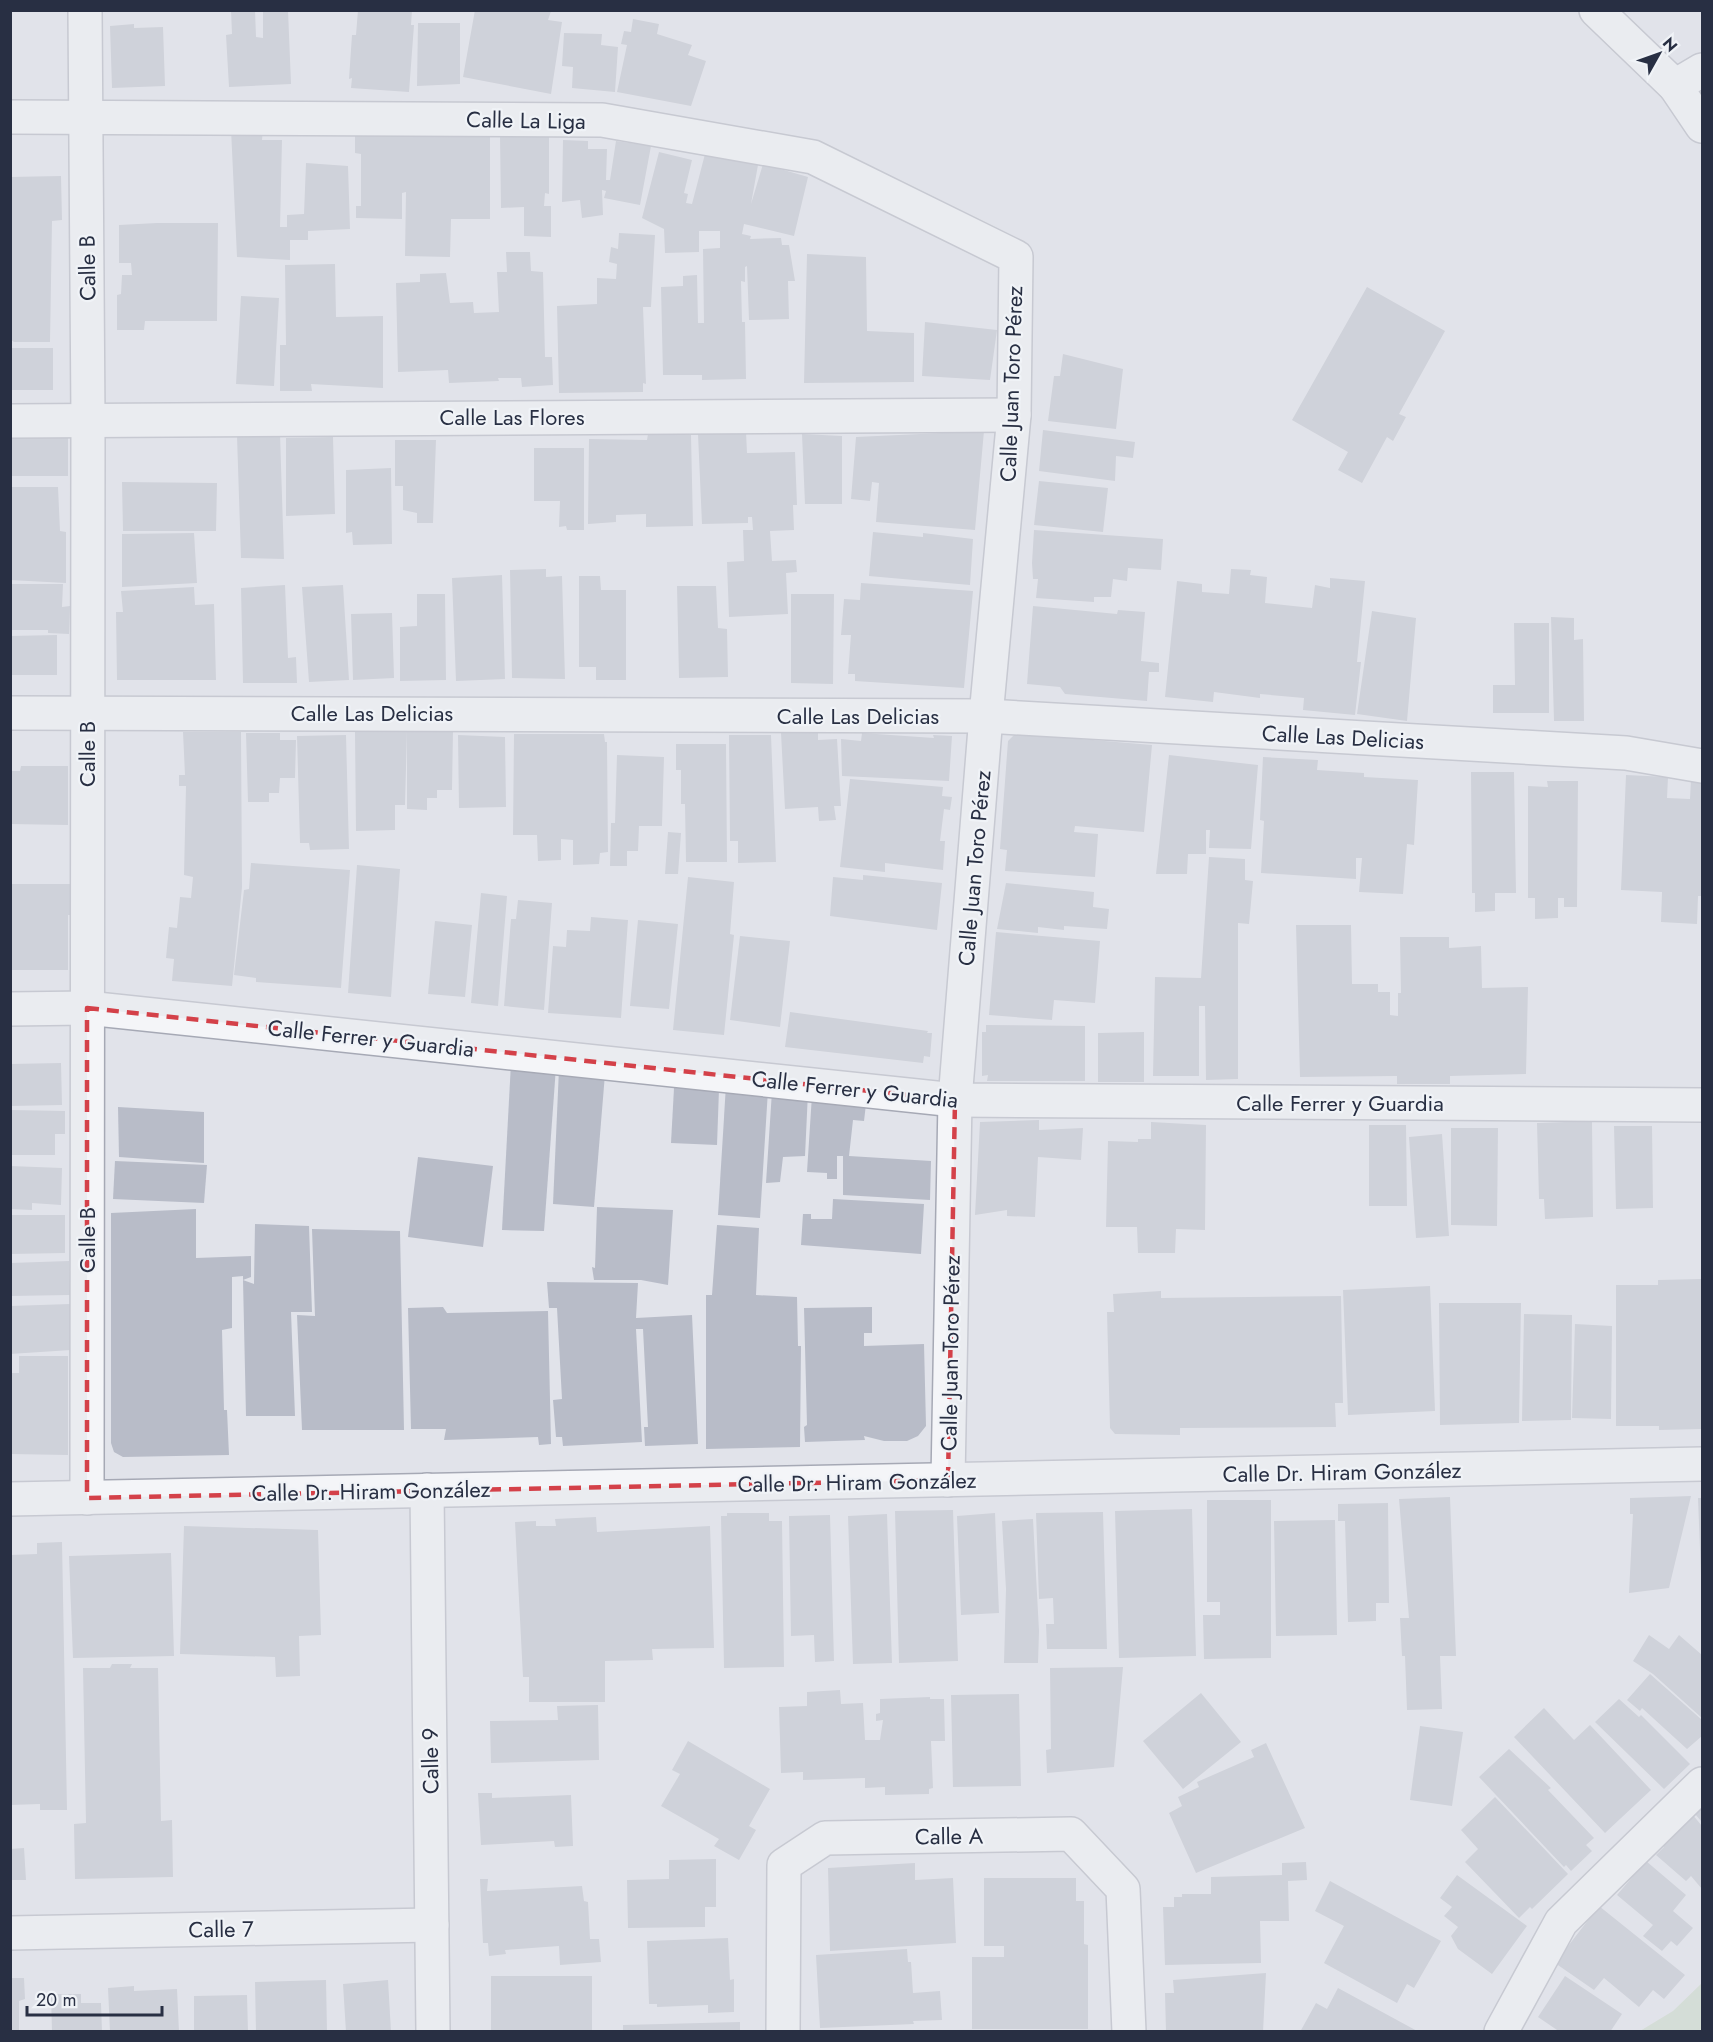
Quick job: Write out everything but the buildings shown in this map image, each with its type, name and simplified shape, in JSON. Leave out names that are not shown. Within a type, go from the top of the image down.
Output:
[{"type":"street","name":"Calle B","points":[[85,10],[88,419],[87,1497]]},
{"type":"street","points":[[1596,10],[1675,86],[1702,126]]},
{"type":"street","points":[[1675,86],[1702,70]]},
{"type":"street","name":"Calle La Liga","points":[[10,117],[85,115],[602,120],[813,157],[1016,257]]},
{"type":"street","name":"Calle Juan Toro Pérez","points":[[948,1480],[955,1100],[986,716],[1014,415],[1016,257]]},
{"type":"street","name":"Calle Las Flores","points":[[10,421],[1014,415]]},
{"type":"street","name":"Calle Las Delicias","points":[[10,712],[986,716],[1626,753],[1702,765]]},
{"type":"street","name":"Calle Ferrer y Guardia","points":[[10,1009],[87,1008],[955,1100],[1702,1105]]},
{"type":"street","name":"Calle Dr. Hiram González","points":[[10,1499],[1702,1464]]},
{"type":"street","name":"Calle 9","points":[[427,1490],[433,2031]]},
{"type":"street","points":[[1501,2031],[1561,1922],[1702,1784]]},
{"type":"street","name":"Calle A","points":[[783,2031],[784,1865],[825,1838],[1071,1834],[1123,1889],[1129,2031]]},
{"type":"street","name":"Calle 7","points":[[10,1933],[432,1925]]},
{"type":"highlighted area","points":[[87,1008],[955,1100],[948,1480],[87,1498]]},
{"type":"green space","points":[[1702,1983],[1702,2031],[1640,2031],[1673,2011]]}]
